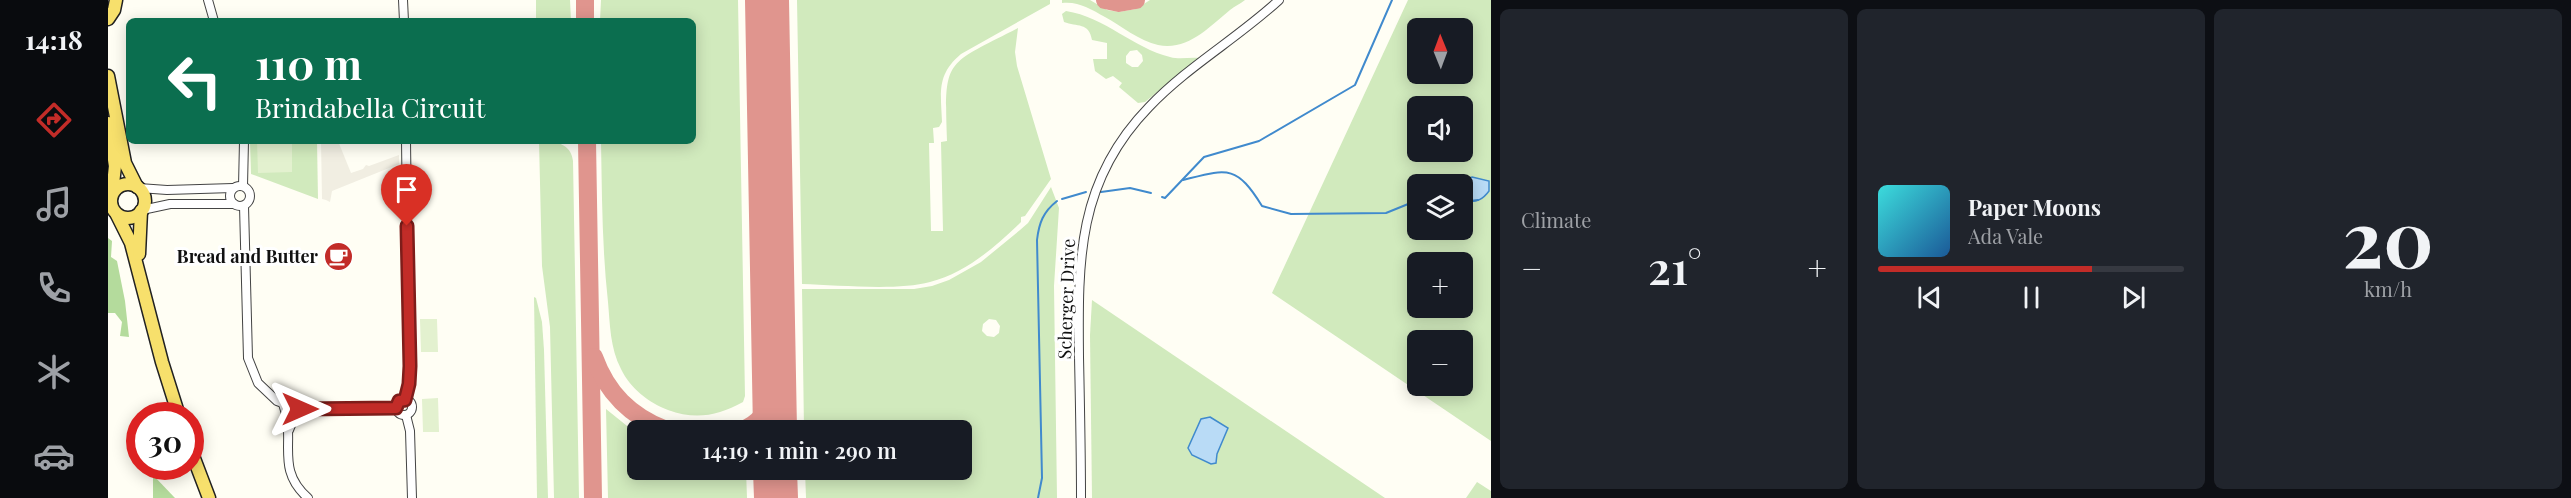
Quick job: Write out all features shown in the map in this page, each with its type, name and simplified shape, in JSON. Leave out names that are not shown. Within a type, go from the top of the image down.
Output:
[{"type":"main road","points":[[108,19],[114,10],[116,0]]},
{"type":"main road","points":[[108,76],[125,163],[144,198],[138,238],[141,274]]},
{"type":"main road","points":[[108,125],[115,171],[112,207],[128,234],[141,274],[162,362],[175,402]]},
{"type":"main road","points":[[112,194],[121,185],[128,184],[138,188]]},
{"type":"main road","points":[[117,214],[130,218],[142,211]]},
{"type":"main road","points":[[202,480],[209,498]]},
{"type":"street","points":[[208,0],[213,18]]},
{"type":"street","points":[[403,0],[404,18]]},
{"type":"street","name":"Scherger Drive","points":[[1081,498],[1079,274],[1082,237],[1092,196],[1114,152],[1149,107],[1186,73],[1279,0]]},
{"type":"street","points":[[243,186],[244,144]]},
{"type":"street","points":[[405,400],[410,366],[406,144]]},
{"type":"street","points":[[138,188],[167,190],[243,186],[247,188],[251,195],[244,206],[248,358],[258,383],[270,396],[283,404],[298,408],[396,408]]},
{"type":"street","points":[[233,188],[230,198],[234,204]]},
{"type":"street","points":[[142,211],[170,204],[244,206]]},
{"type":"street","points":[[405,400],[410,403],[411,409],[406,415],[399,414],[396,408],[399,401],[405,400]]},
{"type":"street","points":[[283,404],[288,434],[289,473],[294,484],[308,498]]},
{"type":"street","points":[[288,434],[298,408]]},
{"type":"street","points":[[406,415],[410,431],[412,498]]},
{"type":"green space","points":[[536,0],[570,0],[571,18],[536,18]]},
{"type":"green space","points":[[601,0],[738,0],[745,396],[743,402],[725,411],[697,416],[668,410],[647,399],[629,382],[617,361],[613,344],[605,262],[601,144],[696,144],[696,18],[600,18]]},
{"type":"green space","points":[[797,0],[1050,0],[1050,4],[961,54],[947,69],[944,77],[941,93],[942,122],[939,127],[933,128],[934,143],[929,143],[931,231],[943,231],[941,142],[947,141],[946,114],[949,78],[954,67],[963,58],[1018,28],[1015,52],[1017,66],[1051,179],[1025,216],[1021,217],[1021,222],[1001,241],[968,266],[943,278],[917,285],[867,287],[802,284]]},
{"type":"green space","points":[[1062,0],[1090,0],[1107,10],[1119,12],[1136,9],[1150,0],[1245,0],[1197,36],[1169,46],[1144,40],[1079,4],[1062,3]]},
{"type":"green space","points":[[1408,0],[1491,0],[1491,441],[1424,396],[1473,396],[1473,330],[1407,330],[1407,384],[1272,293]]},
{"type":"green space","points":[[1066,11],[1094,19],[1157,53],[1174,58],[1199,58],[1145,102],[1138,103],[1119,87],[1122,83],[1113,76],[1106,79],[1095,71],[1093,59],[1107,59],[1107,43],[1092,40],[1088,30],[1082,26],[1064,22],[1062,14]],"holes":[[[1137,50],[1142,55],[1143,61],[1138,67],[1132,67],[1126,63],[1126,56],[1130,51]]]},
{"type":"green space","points":[[250,144],[317,144],[318,199],[251,174]]},
{"type":"green space","points":[[257,144],[292,144],[292,172],[258,173]]},
{"type":"green space","points":[[539,144],[561,144],[569,150],[573,161],[579,498],[554,498],[550,327],[542,266]]},
{"type":"green space","points":[[1051,187],[1059,208],[1054,286],[1057,498],[806,498],[805,480],[972,480],[972,420],[804,420],[802,289],[914,289],[949,280],[981,262],[1028,223]],"holes":[[[989,319],[996,320],[1000,326],[999,333],[994,337],[987,336],[982,331],[983,324]]]},
{"type":"green space","points":[[108,238],[112,241],[111,257],[117,261],[129,337],[120,336],[122,322],[115,313],[108,313]]},
{"type":"green space","points":[[534,297],[542,322],[544,350],[548,498],[537,498]]},
{"type":"green space","points":[[1092,300],[1385,498],[1092,498],[1090,335]]},
{"type":"green space","points":[[420,319],[437,319],[438,352],[421,352]]},
{"type":"green space","points":[[438,398],[439,432],[423,432],[422,399]]},
{"type":"green space","points":[[606,409],[627,426],[627,480],[746,480],[747,498],[608,498]]},
{"type":"green space","points":[[153,480],[158,480],[175,498],[153,498]]},
{"type":"green space","points":[[1477,482],[1491,491],[1491,498],[1466,498]]},
{"type":"shaded area","points":[[321,144],[339,144],[351,173],[363,169],[366,165],[369,166],[399,155],[399,164],[332,191],[330,202],[322,199]]},
{"type":"water","points":[[1473,177],[1489,181],[1489,191],[1479,200],[1473,201]]},
{"type":"water","points":[[1210,417],[1228,428],[1217,454],[1216,463],[1211,464],[1192,455],[1188,448],[1201,419]]},
{"type":"waterway","points":[[1162,197],[1165,198],[1204,157],[1259,141],[1355,85],[1392,0]]},
{"type":"waterway","points":[[1183,180],[1220,172],[1229,173],[1245,183],[1262,206],[1291,214],[1386,213],[1407,204]]},
{"type":"waterway","points":[[1101,192],[1130,188],[1151,193]]},
{"type":"waterway","points":[[1062,199],[1086,192]]},
{"type":"waterway","points":[[1473,201],[1478,200]]},
{"type":"waterway","points":[[1038,498],[1042,478],[1037,240],[1043,218],[1048,209],[1057,201]]},
{"type":"taxiway","points":[[585,0],[585,18]]},
{"type":"taxiway","points":[[1105,0],[1119,3],[1136,0]]},
{"type":"taxiway","points":[[587,144],[593,498]]},
{"type":"taxiway","points":[[594,357],[606,382],[621,402],[645,420]]},
{"type":"taxiway","points":[[759,420],[770,401],[774,387]]},
{"type":"runway","points":[[767,0],[775,420]]},
{"type":"runway","points":[[775,480],[776,498]]},
{"type":"place","name":"Bread and Butter","points":[[339,257]]},
{"type":"route","points":[[300,409],[396,408],[399,401],[405,400],[410,366],[407,226]]}]
